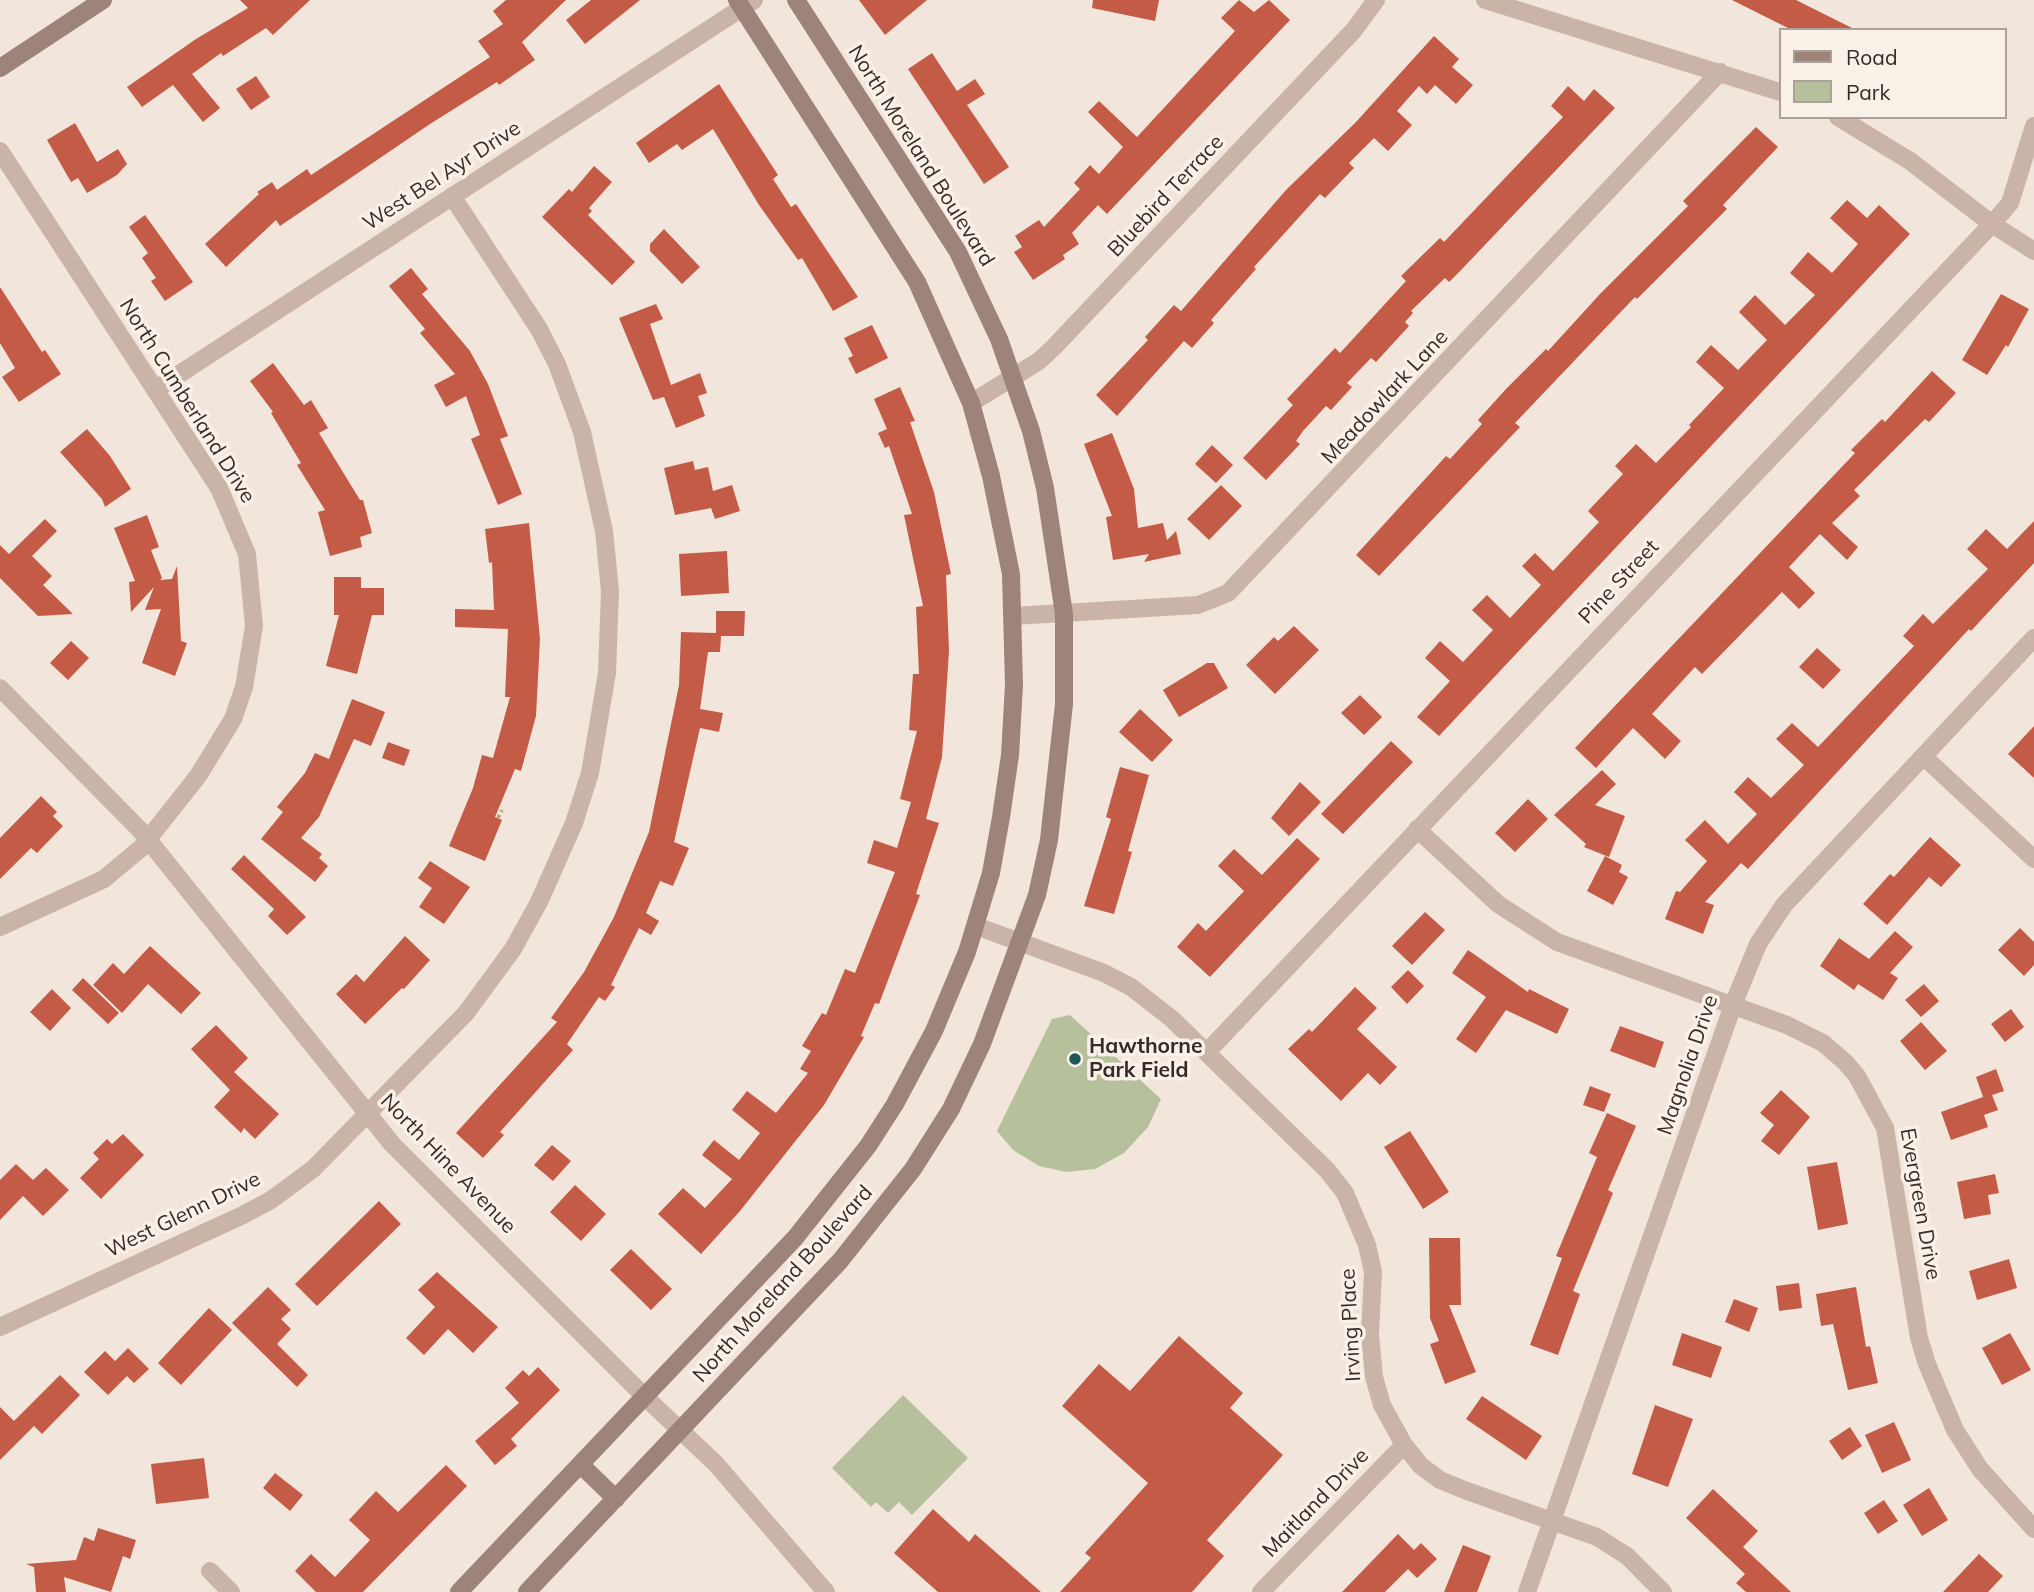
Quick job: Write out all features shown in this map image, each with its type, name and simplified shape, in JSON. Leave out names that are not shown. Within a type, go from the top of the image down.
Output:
[{"type":"street","points":[[0,68],[103,0]]},
{"type":"street","name":"North Moreland Boulevard","points":[[527,1592],[840,1261],[913,1169],[951,1109],[982,1044],[1022,941],[1040,884],[1058,779],[1064,704],[1064,614],[1045,488],[1014,377],[958,253],[796,0]]},
{"type":"street","name":"Bluebird Terrace","points":[[971,403],[1039,361],[1354,30],[1376,0]]},
{"type":"street","points":[[1485,0],[1778,91]]},
{"type":"street","name":"North Moreland Boulevard","points":[[459,1592],[795,1238],[868,1146],[895,1104],[934,1031],[976,926],[991,873],[1010,755],[1013,616],[1011,574],[991,476],[971,403],[917,282],[744,3]]},
{"type":"street","name":"West Bel Ayr Drive","points":[[155,390],[744,3]]},
{"type":"street","name":"Meadowlark Lane","points":[[1013,616],[1198,604],[1217,599],[1235,588],[1720,72]]},
{"type":"street","points":[[1841,119],[1910,161],[1992,224],[2034,251]]},
{"type":"street","name":"Pine Street","points":[[1207,1052],[1992,224],[2010,203],[2034,126]]},
{"type":"street","name":"North Cumberland Drive","points":[[0,151],[219,488],[236,522],[247,554],[254,626],[244,687],[233,719],[198,776],[147,839],[104,879],[0,927]]},
{"type":"street","name":"West Glenn Drive","points":[[0,1327],[271,1200],[313,1169],[466,1013],[513,949],[539,902],[574,823],[590,772],[607,673],[610,591],[604,531],[582,432],[557,364],[539,329],[452,195]]},
{"type":"street","name":"Magnolia Drive","points":[[1527,1592],[1733,1005],[1758,944],[1784,905],[2034,638]]},
{"type":"street","name":"North Hine Avenue","points":[[0,688],[106,793],[147,839],[367,1115],[756,1507],[826,1592]]},
{"type":"street","points":[[1923,756],[2034,859]]},
{"type":"street","name":"Evergreen Drive","points":[[1417,829],[1498,904],[1520,921],[1557,942],[1787,1025],[1822,1043],[1857,1076],[1878,1110],[1889,1153],[1919,1338],[1927,1364],[1955,1430],[1980,1469],[2034,1529]]},
{"type":"street","name":"Irving Place","points":[[976,926],[1104,972],[1131,987],[1172,1019],[1327,1170],[1345,1193],[1358,1218],[1373,1272],[1370,1334],[1374,1377],[1382,1405],[1404,1445],[1421,1465],[1440,1480],[1607,1543],[1626,1556],[1664,1592]]},
{"type":"street","name":"Maitland Drive","points":[[1261,1592],[1404,1445]]},
{"type":"street","points":[[581,1465],[616,1499]]},
{"type":"street","points":[[210,1571],[231,1592]]},
{"type":"path","points":[[498,818],[502,810]]},
{"type":"green space","name":"Hawthorne Park Field","points":[[1070,1015],[1161,1099],[1148,1127],[1124,1153],[1095,1169],[1066,1172],[1039,1166],[1013,1150],[997,1131],[1052,1019]]},
{"type":"green space","points":[[903,1395],[968,1458],[912,1515],[899,1502],[888,1513],[876,1502],[871,1507],[832,1468]]},
{"type":"building","points":[[240,0],[310,0],[273,35],[266,28],[223,56],[221,53],[192,74],[220,108],[203,122],[173,85],[142,107],[127,87],[196,39],[248,8]]},
{"type":"building","points":[[506,0],[566,0],[522,42],[535,60],[499,85],[497,82],[430,124],[280,226],[276,220],[226,267],[205,244],[259,194],[257,192],[272,182],[277,190],[307,169],[311,175],[490,57],[478,41],[503,24],[493,11]]},
{"type":"building","points":[[591,0],[640,0],[585,44],[566,20]]},
{"type":"building","points":[[859,0],[927,0],[885,35]]},
{"type":"building","points":[[1093,0],[1159,0],[1155,21],[1092,8]]},
{"type":"building","points":[[1239,0],[1254,12],[1269,0],[1290,20],[1107,214],[1098,205],[1072,233],[1079,244],[1063,255],[1065,259],[1033,280],[1014,252],[1022,247],[1015,236],[1039,220],[1044,227],[1080,189],[1074,183],[1090,165],[1099,174],[1123,147],[1088,112],[1099,101],[1137,137],[1235,31],[1221,18]]},
{"type":"building","points":[[1732,0],[1796,0],[1852,28],[1788,28]]},
{"type":"building","points":[[1434,36],[1459,59],[1452,67],[1473,85],[1456,104],[1435,85],[1427,94],[1419,86],[1397,111],[1412,125],[1388,151],[1374,138],[1349,163],[1354,168],[1325,198],[1320,194],[1254,267],[1256,269],[1211,320],[1214,323],[1192,348],[1184,341],[1117,416],[1096,395],[1148,340],[1145,337],[1174,305],[1181,311],[1286,190],[1356,122]]},
{"type":"building","points":[[932,53],[957,91],[975,79],[985,94],[967,105],[1009,167],[984,184],[908,69]]},
{"type":"building","points":[[256,76],[270,97],[251,110],[236,89]]},
{"type":"building","points":[[719,84],[778,175],[773,179],[791,207],[796,204],[858,297],[833,311],[802,258],[798,260],[759,205],[713,129],[682,150],[677,144],[649,163],[636,143]]},
{"type":"building","points":[[1568,86],[1584,101],[1594,89],[1615,108],[1449,282],[1445,278],[1411,311],[1413,313],[1405,322],[1409,326],[1376,362],[1371,358],[1347,383],[1352,387],[1331,410],[1326,406],[1296,441],[1300,444],[1266,480],[1243,458],[1293,405],[1287,399],[1335,348],[1340,353],[1406,281],[1401,276],[1440,238],[1444,242],[1563,117],[1551,106]]},
{"type":"building","points":[[75,123],[97,162],[118,149],[127,164],[117,175],[87,193],[78,178],[71,182],[47,140]]},
{"type":"building","points":[[1756,127],[1778,147],[1723,205],[1727,209],[1637,299],[1635,297],[1515,423],[1520,427],[1379,576],[1356,555],[1446,456],[1450,459],[1482,424],[1478,420],[1506,389],[1546,349],[1548,351],[1600,294],[1688,206],[1683,201]]},
{"type":"building","points":[[594,166],[612,182],[589,208],[592,211],[588,215],[635,262],[612,285],[542,217],[569,189],[572,192]]},
{"type":"building","points":[[1847,200],[1867,218],[1879,205],[1910,234],[1439,736],[1417,717],[1450,681],[1425,658],[1440,641],[1463,662],[1493,630],[1472,610],[1487,595],[1510,618],[1541,585],[1522,566],[1535,553],[1553,571],[1599,522],[1588,511],[1623,474],[1615,466],[1636,444],[1656,463],[1691,427],[1689,425],[1724,388],[1696,362],[1711,345],[1738,370],[1767,340],[1739,312],[1755,295],[1785,325],[1815,295],[1790,273],[1808,252],[1832,273],[1858,244],[1830,218]]},
{"type":"building","points":[[145,215],[193,282],[165,301],[151,281],[156,278],[142,258],[148,253],[129,227]]},
{"type":"building","points":[[664,229],[700,267],[682,284],[650,251],[650,244]]},
{"type":"building","points":[[411,268],[428,289],[422,294],[470,351],[488,384],[508,436],[500,439],[522,494],[498,505],[471,439],[480,435],[466,396],[446,407],[434,385],[455,374],[420,333],[425,329],[389,286]]},
{"type":"building","points":[[0,287],[42,352],[45,350],[61,374],[19,402],[2,377],[15,368],[0,343]]},
{"type":"building","points":[[2001,294],[2029,309],[2008,347],[2006,345],[1987,375],[1962,360]]},
{"type":"building","points":[[656,304],[663,319],[650,324],[671,385],[700,373],[707,393],[698,396],[705,416],[676,428],[664,397],[653,400],[619,318]]},
{"type":"building","points":[[872,325],[888,358],[856,374],[848,358],[853,356],[844,338]]},
{"type":"building","points":[[273,363],[304,405],[311,400],[328,428],[319,433],[360,500],[363,500],[372,533],[360,537],[362,547],[330,556],[318,512],[325,510],[297,465],[301,463],[271,413],[273,412],[250,381]]},
{"type":"building","points":[[1932,371],[1956,393],[1929,422],[1925,419],[1854,490],[1860,496],[1832,523],[1858,547],[1847,560],[1820,534],[1789,567],[1815,593],[1799,609],[1782,592],[1702,674],[1695,667],[1652,714],[1681,741],[1665,759],[1633,728],[1596,768],[1575,748],[1855,453],[1851,450],[1882,419],[1885,422]]},
{"type":"building","points":[[900,387],[915,421],[910,422],[934,492],[951,574],[946,575],[949,651],[942,757],[926,819],[939,823],[916,894],[920,895],[879,1004],[875,1003],[861,1036],[864,1037],[824,1105],[740,1211],[701,1254],[658,1214],[683,1188],[705,1208],[732,1179],[702,1155],[714,1140],[739,1160],[760,1133],[732,1110],[747,1091],[776,1113],[808,1073],[800,1069],[811,1051],[802,1046],[822,1013],[826,1015],[845,969],[855,973],[895,872],[867,863],[874,840],[897,848],[911,802],[900,799],[917,731],[909,730],[913,674],[919,674],[916,607],[923,606],[904,515],[912,514],[889,446],[885,448],[878,433],[887,429],[874,399]]},
{"type":"building","points":[[87,429],[110,456],[131,489],[105,507],[102,499],[60,452]]},
{"type":"building","points":[[1112,433],[1134,489],[1138,528],[1163,523],[1167,540],[1176,531],[1181,554],[1144,562],[1149,554],[1113,560],[1106,517],[1112,516],[1084,444]]},
{"type":"building","points":[[1212,445],[1233,465],[1216,483],[1195,464]]},
{"type":"building","points":[[693,461],[695,470],[708,467],[713,491],[732,485],[740,511],[715,519],[711,508],[675,515],[664,468]]},
{"type":"building","points":[[1221,485],[1242,506],[1209,540],[1187,519]]},
{"type":"building","points":[[147,515],[159,547],[151,550],[162,578],[160,580],[172,579],[177,566],[181,641],[187,643],[175,676],[142,663],[161,609],[145,610],[154,587],[131,612],[129,582],[135,581],[114,528]]},
{"type":"building","points":[[45,519],[57,531],[32,556],[52,576],[43,585],[73,614],[38,616],[0,578],[0,545],[9,554]]},
{"type":"building","points":[[2034,521],[2034,563],[1971,631],[1969,629],[1748,869],[1741,863],[1705,902],[1714,905],[1703,934],[1665,919],[1676,891],[1680,892],[1707,861],[1685,840],[1705,820],[1728,844],[1757,814],[1734,792],[1748,777],[1771,798],[1804,765],[1776,739],[1792,723],[1818,747],[1914,646],[1903,636],[1923,614],[1933,624],[1988,569],[1967,549],[1986,529],[2007,549]]},
{"type":"building","points":[[529,523],[540,639],[536,716],[521,771],[515,769],[495,817],[502,820],[485,861],[449,846],[473,788],[482,755],[493,758],[510,697],[505,697],[508,629],[455,627],[455,609],[494,610],[492,562],[489,563],[485,529]]},
{"type":"building","points":[[727,551],[729,593],[681,596],[679,554]]},
{"type":"building","points":[[334,577],[361,577],[361,588],[384,588],[384,615],[372,615],[357,674],[326,666],[339,615],[334,615]]},
{"type":"building","points":[[716,611],[745,611],[744,636],[721,636],[720,652],[708,652],[700,709],[723,713],[719,732],[700,728],[674,842],[689,848],[673,886],[660,881],[646,913],[659,921],[651,935],[639,928],[611,985],[615,987],[605,1001],[599,997],[567,1044],[573,1050],[500,1132],[504,1135],[483,1158],[456,1133],[557,1022],[551,1018],[584,972],[614,917],[649,832],[679,685],[681,632],[716,633]]},
{"type":"building","points":[[1294,626],[1319,650],[1275,694],[1246,665],[1274,637],[1278,641]]},
{"type":"building","points":[[71,641],[89,658],[68,680],[50,663]]},
{"type":"building","points":[[1817,648],[1841,670],[1823,689],[1799,667]]},
{"type":"building","points":[[1207,663],[1214,663],[1228,688],[1179,717],[1163,690]]},
{"type":"building","points":[[1360,695],[1382,717],[1364,735],[1341,713]]},
{"type":"building","points":[[352,699],[385,712],[371,746],[354,739],[319,817],[301,838],[322,854],[319,858],[328,866],[315,882],[261,839],[283,812],[277,807],[305,773],[315,753],[329,759]]},
{"type":"building","points":[[1140,709],[1173,740],[1152,762],[1119,732]]},
{"type":"building","points":[[2034,726],[2034,778],[2008,754]]},
{"type":"building","points":[[1391,741],[1413,762],[1343,834],[1321,814]]},
{"type":"building","points":[[388,742],[410,750],[404,766],[382,758]]},
{"type":"building","points":[[1120,767],[1149,775],[1128,851],[1132,852],[1114,914],[1084,906],[1111,819],[1106,817]]},
{"type":"building","points":[[1602,770],[1616,784],[1595,805],[1625,816],[1609,857],[1584,847],[1586,844],[1554,815]]},
{"type":"building","points":[[1300,782],[1321,802],[1289,836],[1271,818]]},
{"type":"building","points":[[41,796],[57,812],[53,816],[63,826],[37,853],[31,848],[0,879],[0,838]]},
{"type":"building","points":[[1528,799],[1548,819],[1515,852],[1495,833]]},
{"type":"building","points":[[1930,837],[1961,865],[1941,887],[1929,877],[1887,925],[1863,904],[1890,874],[1894,877]]},
{"type":"building","points":[[1297,838],[1320,859],[1210,977],[1177,947],[1198,923],[1206,931],[1244,891],[1218,866],[1234,849],[1262,875]]},
{"type":"building","points":[[244,855],[306,917],[287,935],[268,916],[274,909],[231,869]]},
{"type":"building","points":[[1605,856],[1622,865],[1619,872],[1628,877],[1613,905],[1587,891]]},
{"type":"building","points":[[430,861],[470,887],[444,924],[419,907],[432,888],[418,878]]},
{"type":"building","points":[[1425,912],[1445,930],[1412,965],[1392,946]]},
{"type":"building","points":[[2020,928],[2034,942],[2034,965],[2024,976],[1998,950]]},
{"type":"building","points":[[1895,931],[1913,947],[1890,973],[1898,978],[1883,1000],[1858,984],[1854,990],[1820,966],[1839,938],[1869,959]]},
{"type":"building","points":[[405,936],[430,960],[404,989],[365,1024],[336,994],[356,974],[364,982]]},
{"type":"building","points":[[150,946],[201,993],[181,1014],[148,984],[122,1013],[93,985],[113,963],[124,974]]},
{"type":"building","points":[[1468,950],[1528,992],[1529,989],[1569,1009],[1557,1034],[1506,1010],[1476,1053],[1456,1039],[1486,997],[1452,973]]},
{"type":"building","points":[[1408,970],[1424,986],[1407,1004],[1391,987]]},
{"type":"building","points":[[83,978],[119,1013],[108,1024],[72,990]]},
{"type":"building","points":[[1924,984],[1939,1001],[1921,1017],[1905,1000]]},
{"type":"building","points":[[1355,987],[1377,1008],[1357,1029],[1397,1067],[1380,1085],[1368,1073],[1341,1101],[1288,1049],[1309,1029],[1312,1032]]},
{"type":"building","points":[[52,989],[71,1008],[50,1031],[30,1012]]},
{"type":"building","points":[[2011,1009],[2024,1027],[2005,1042],[1991,1024]]},
{"type":"building","points":[[1921,1022],[1947,1051],[1925,1070],[1900,1041]]},
{"type":"building","points":[[216,1025],[248,1058],[234,1072],[279,1114],[255,1139],[244,1128],[241,1133],[214,1107],[230,1090],[191,1049]]},
{"type":"building","points":[[1620,1026],[1664,1042],[1655,1068],[1610,1051]]},
{"type":"building","points":[[1996,1069],[2004,1091],[1992,1095],[1998,1110],[1984,1115],[1988,1127],[1951,1140],[1941,1112],[1983,1097],[1976,1077]]},
{"type":"building","points":[[1590,1086],[1611,1094],[1604,1112],[1583,1105]]},
{"type":"building","points":[[1781,1090],[1810,1117],[1779,1155],[1761,1141],[1774,1125],[1760,1113]]},
{"type":"building","points":[[1607,1113],[1636,1126],[1608,1190],[1613,1193],[1573,1291],[1580,1294],[1558,1355],[1530,1345],[1562,1258],[1556,1256],[1597,1157],[1589,1153]]},
{"type":"building","points":[[1410,1131],[1449,1192],[1423,1209],[1384,1147]]},
{"type":"building","points":[[123,1134],[144,1155],[101,1199],[80,1178],[99,1159],[93,1153],[107,1139],[112,1144]]},
{"type":"building","points":[[552,1145],[571,1161],[553,1181],[534,1165]]},
{"type":"building","points":[[1837,1162],[1848,1224],[1818,1230],[1807,1167]]},
{"type":"building","points":[[16,1164],[33,1180],[46,1168],[69,1190],[43,1216],[23,1196],[0,1220],[0,1180]]},
{"type":"building","points":[[1995,1174],[1999,1193],[1988,1195],[1991,1214],[1964,1219],[1957,1182]]},
{"type":"building","points":[[575,1185],[606,1214],[581,1241],[550,1212]]},
{"type":"building","points":[[379,1201],[401,1224],[317,1306],[295,1284]]},
{"type":"building","points":[[1429,1238],[1460,1238],[1461,1305],[1449,1305],[1476,1372],[1445,1384],[1430,1344],[1439,1341],[1430,1318]]},
{"type":"building","points":[[631,1249],[672,1289],[651,1310],[610,1270]]},
{"type":"building","points":[[2009,1259],[2017,1288],[1977,1300],[1969,1271]]},
{"type":"building","points":[[437,1272],[498,1327],[473,1353],[448,1329],[424,1355],[406,1338],[435,1307],[418,1290]]},
{"type":"building","points":[[1799,1283],[1802,1308],[1779,1311],[1776,1286]]},
{"type":"building","points":[[268,1287],[291,1310],[281,1319],[291,1329],[277,1344],[308,1375],[297,1387],[232,1323]]},
{"type":"building","points":[[1856,1287],[1866,1347],[1870,1346],[1878,1383],[1848,1390],[1833,1324],[1821,1326],[1816,1294]]},
{"type":"building","points":[[1734,1299],[1758,1308],[1749,1332],[1725,1322]]},
{"type":"building","points":[[209,1308],[232,1330],[181,1385],[158,1363]]},
{"type":"building","points":[[1682,1333],[1722,1347],[1711,1378],[1672,1365]]},
{"type":"building","points":[[2010,1333],[2031,1370],[2002,1385],[1982,1348]]},
{"type":"building","points":[[1179,1336],[1243,1393],[1230,1408],[1283,1455],[1207,1540],[1224,1556],[1192,1592],[1060,1592],[1091,1558],[1085,1553],[1148,1483],[1062,1406],[1099,1364],[1130,1391]]},
{"type":"building","points":[[128,1348],[149,1369],[134,1383],[127,1376],[108,1395],[84,1372],[105,1351],[115,1361]]},
{"type":"building","points":[[538,1367],[560,1390],[511,1439],[517,1446],[495,1465],[475,1441],[519,1403],[505,1388],[523,1370],[529,1376]]},
{"type":"building","points":[[60,1375],[80,1395],[42,1434],[34,1426],[0,1460],[0,1407],[14,1421]]},
{"type":"building","points":[[1482,1396],[1542,1436],[1526,1460],[1466,1419]]},
{"type":"building","points":[[1655,1405],[1693,1419],[1668,1487],[1632,1474]]},
{"type":"building","points":[[1894,1422],[1911,1460],[1882,1473],[1865,1435]]},
{"type":"building","points":[[1850,1427],[1862,1446],[1842,1460],[1829,1441]]},
{"type":"building","points":[[204,1458],[209,1498],[156,1504],[151,1464]]},
{"type":"building","points":[[446,1465],[467,1486],[363,1592],[316,1592],[295,1571],[311,1554],[335,1577],[370,1540],[349,1520],[376,1491],[398,1512]]},
{"type":"building","points":[[275,1473],[303,1495],[290,1511],[263,1488]]},
{"type":"building","points":[[1929,1488],[1948,1520],[1922,1536],[1903,1505]]},
{"type":"building","points":[[1713,1489],[1758,1531],[1743,1547],[1791,1592],[1746,1592],[1736,1583],[1745,1574],[1686,1518]]},
{"type":"building","points":[[1884,1500],[1898,1521],[1878,1534],[1864,1513]]},
{"type":"building","points":[[933,1509],[969,1542],[975,1534],[1041,1592],[938,1592],[894,1553]]},
{"type":"building","points":[[98,1528],[136,1540],[130,1559],[123,1556],[111,1592],[64,1577],[66,1592],[36,1592],[34,1567],[26,1564],[76,1560],[84,1537],[94,1541]]},
{"type":"building","points":[[1398,1534],[1414,1550],[1421,1543],[1437,1559],[1417,1578],[1408,1569],[1385,1592],[1342,1592]]},
{"type":"building","points":[[1463,1545],[1491,1556],[1477,1592],[1444,1592]]},
{"type":"building","points":[[1979,1554],[2003,1576],[1988,1592],[1943,1592]]},
{"type":"place","name":"Hawthorne Park Field","points":[[1075,1059]]}]
